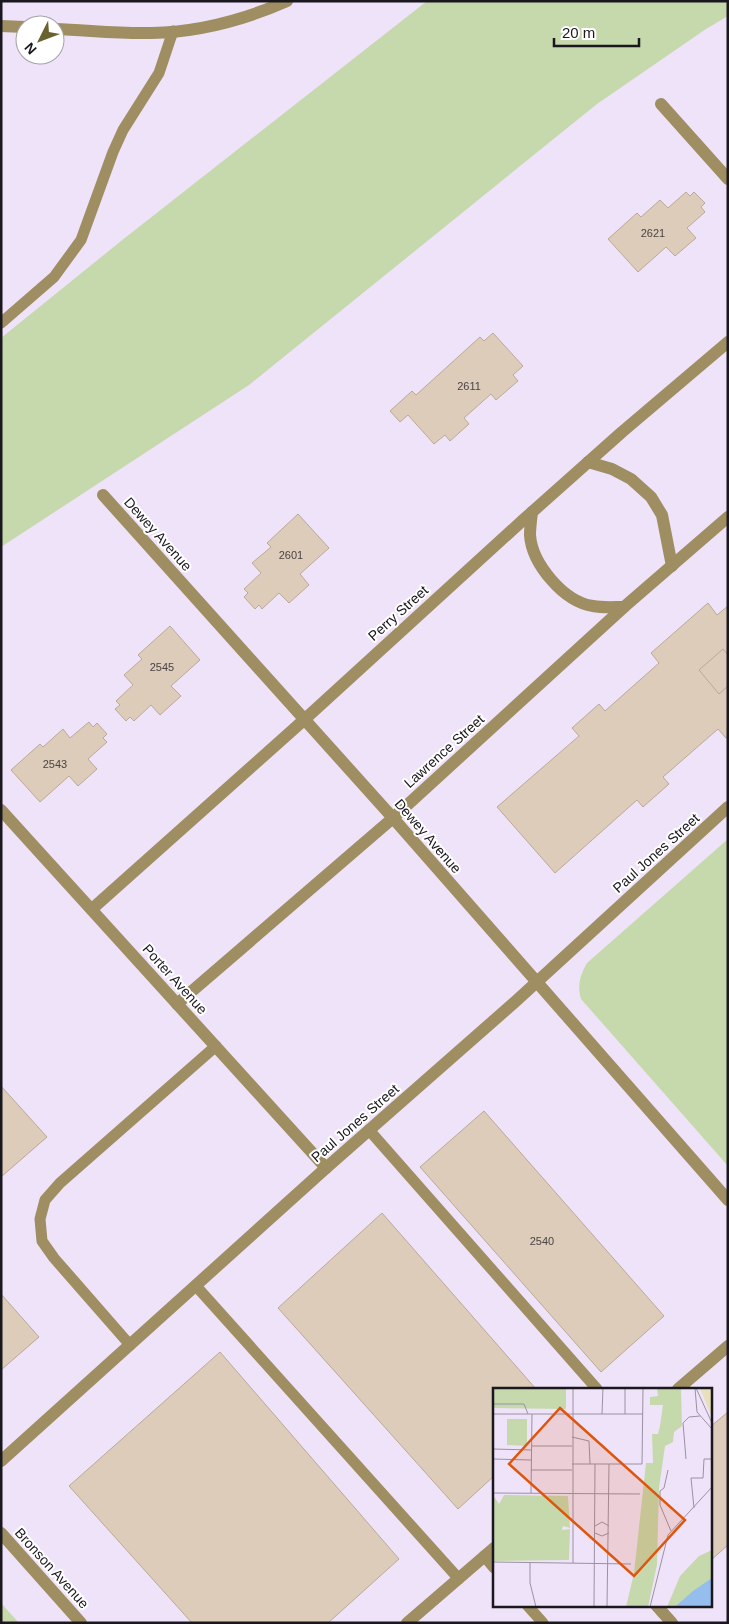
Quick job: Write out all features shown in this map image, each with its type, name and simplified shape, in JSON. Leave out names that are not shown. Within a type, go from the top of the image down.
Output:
[{"type":"street","points":[[65,29],[151,33],[173,31],[212,26],[260,13],[288,1]]},
{"type":"street","points":[[1,26],[15,27]]},
{"type":"street","points":[[661,104],[728,179]]},
{"type":"street","name":"Perry Street","points":[[92,909],[588,462],[728,342]]},
{"type":"street","points":[[588,462],[612,469],[631,479],[651,496],[662,515],[672,566]]},
{"type":"street","name":"Dewey Avenue","points":[[104,495],[393,818],[728,1200]]},
{"type":"street","points":[[532,512],[530,537],[538,560],[551,582],[570,597],[592,606],[624,607]]},
{"type":"street","name":"Lawrence Street","points":[[177,1004],[393,818],[624,607],[728,517]]},
{"type":"street","name":"Paul Jones Street","points":[[1,1461],[326,1168],[537,982],[728,807]]},
{"type":"street","name":"Porter Avenue","points":[[1,810],[326,1168]]},
{"type":"street","points":[[679,1388],[728,1346]]},
{"type":"street","name":"Bronson Avenue","points":[[1,1533],[81,1623]]},
{"type":"street","points":[[407,1623],[489,1552]]},
{"type":"street","points":[[657,1606],[672,1623]]},
{"type":"lane","points":[[1,324],[54,278],[81,240],[113,152],[123,130],[159,73],[173,31]]},
{"type":"lane","points":[[130,1345],[54,1258],[42,1241],[40,1219],[45,1200],[60,1182],[216,1046]]},
{"type":"lane","points":[[369,1130],[596,1388]]},
{"type":"lane","points":[[196,1286],[459,1578]]},
{"type":"lane","points":[[489,1552],[493,1565]]},
{"type":"lane","points":[[528,1606],[543,1623]]},
{"type":"green space","points":[[427,1],[728,1],[728,16],[597,104],[249,385],[1,547],[1,338],[121,241]]},
{"type":"green space","points":[[728,839],[728,1166],[581,999],[579,985],[587,963]]},
{"type":"green space","points":[[1,1603],[19,1623],[1,1623]]},
{"type":"building","points":[[686,192],[690,196],[694,192],[705,203],[701,207],[705,212],[687,228],[696,238],[675,256],[666,247],[638,272],[608,239],[637,213],[641,217],[660,200],[668,208]]},
{"type":"building","points":[[493,333],[523,366],[513,375],[518,381],[496,400],[491,394],[464,418],[469,424],[450,441],[445,435],[434,444],[408,415],[400,422],[390,411],[412,391],[416,395],[480,337],[484,341]]},
{"type":"building","points":[[298,514],[329,548],[300,574],[309,585],[289,603],[279,593],[262,609],[259,605],[255,609],[244,597],[248,593],[244,589],[261,573],[252,563],[271,547],[267,543]]},
{"type":"building","points":[[708,603],[717,615],[728,606],[728,737],[726,738],[718,729],[663,777],[669,784],[643,807],[637,800],[555,873],[497,807],[579,736],[572,728],[599,704],[605,711],[659,663],[651,653]]},
{"type":"building","points":[[170,626],[200,660],[171,686],[181,696],[160,715],[151,705],[134,721],[130,717],[126,721],[115,709],[120,705],[116,701],[133,685],[124,675],[142,659],[138,655]]},
{"type":"building","points":[[723,649],[728,655],[728,686],[719,694],[699,670]]},
{"type":"building","points":[[89,722],[93,727],[97,723],[107,734],[103,738],[107,742],[88,759],[97,769],[78,786],[69,776],[40,802],[11,770],[40,744],[43,747],[63,729],[70,738]]},
{"type":"building","points":[[1,1086],[47,1137],[1,1177]]},
{"type":"building","points":[[484,1111],[664,1316],[601,1372],[420,1167]]},
{"type":"building","points":[[382,1213],[535,1388],[493,1388],[493,1477],[458,1509],[278,1308]]},
{"type":"building","points":[[1,1294],[39,1337],[1,1370]]},
{"type":"building","points":[[220,1352],[399,1559],[328,1623],[192,1623],[69,1486]]},
{"type":"building","points":[[728,1412],[728,1545],[712,1559],[712,1425]]}]
